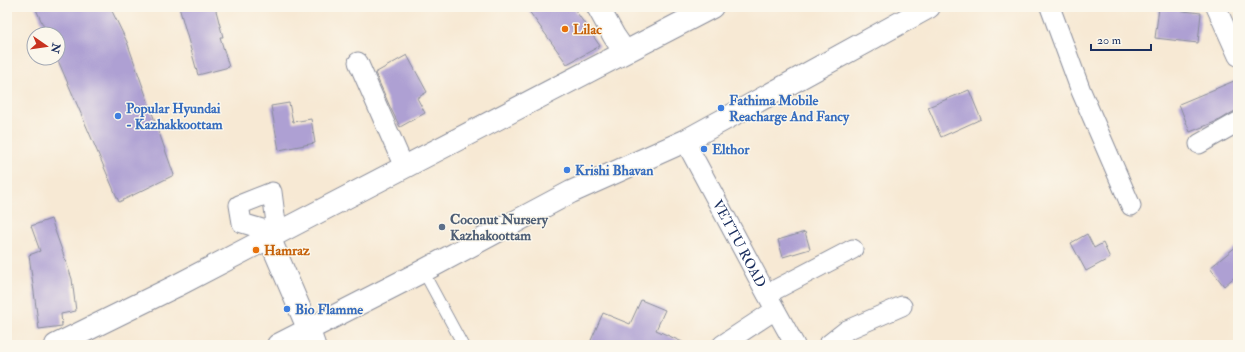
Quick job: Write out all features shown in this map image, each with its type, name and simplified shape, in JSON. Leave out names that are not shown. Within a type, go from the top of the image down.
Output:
[{"type":"street","points":[[598,7],[614,36],[626,52]]},
{"type":"street","points":[[56,345],[176,286],[268,234],[404,168],[712,7]]},
{"type":"street","points":[[278,345],[311,337],[423,271],[571,192],[685,141],[929,7]]},
{"type":"street","points":[[1050,7],[1081,91],[1131,206]]},
{"type":"street","points":[[1216,7],[1238,56]]},
{"type":"street","points":[[358,62],[404,168]]},
{"type":"street","points":[[1199,144],[1238,122]]},
{"type":"street","name":"VETTU ROAD","points":[[685,141],[771,302],[796,345]]},
{"type":"street","points":[[268,234],[311,337]]},
{"type":"street","points":[[722,345],[771,302],[853,249]]},
{"type":"street","points":[[828,345],[847,330],[902,306]]},
{"type":"lane","points":[[423,271],[463,345]]},
{"type":"building","name":"Popular Hyundai - Kazhakkoottam","points":[[35,7],[110,7],[127,42],[174,175],[119,202],[60,66],[66,66],[66,26],[43,26]]},
{"type":"building","points":[[179,7],[215,7],[223,37],[220,37],[229,67],[198,75]]},
{"type":"building","name":"Lilac","points":[[526,7],[573,7],[600,46],[567,64]]},
{"type":"building","points":[[1159,8],[1201,13],[1198,43],[1155,38]]},
{"type":"building","points":[[407,55],[427,92],[417,98],[425,113],[400,127],[375,73]]},
{"type":"building","points":[[1234,81],[1238,90],[1238,111],[1190,132],[1179,104]]},
{"type":"building","points":[[969,90],[981,119],[941,137],[928,107]]},
{"type":"building","points":[[289,103],[293,122],[311,119],[315,143],[279,150],[271,106]]},
{"type":"building","points":[[51,219],[72,279],[76,311],[61,314],[62,326],[39,329],[29,255],[40,251],[31,226]]},
{"type":"building","points":[[805,232],[810,249],[783,257],[778,240]]},
{"type":"building","points":[[1087,234],[1094,248],[1103,243],[1110,258],[1086,271],[1071,243]]},
{"type":"building","points":[[1238,245],[1238,274],[1224,286],[1210,268]]},
{"type":"building","points":[[641,300],[665,310],[656,330],[689,345],[589,345],[603,313],[630,324]]},
{"type":"place","name":"Lilac","points":[[565,29]]},
{"type":"place","name":"Fathima Mobile Reacharge And Fancy","points":[[721,108]]},
{"type":"place","name":"Popular Hyundai - Kazhakkoottam","points":[[118,116]]},
{"type":"place","name":"Elthor","points":[[704,149]]},
{"type":"place","name":"Krishi Bhavan","points":[[567,170]]},
{"type":"place","name":"Coconut Nursery Kazhakoottam","points":[[442,227]]},
{"type":"place","name":"Hamraz","points":[[256,250]]},
{"type":"place","name":"Bio Flamme","points":[[287,309]]}]
